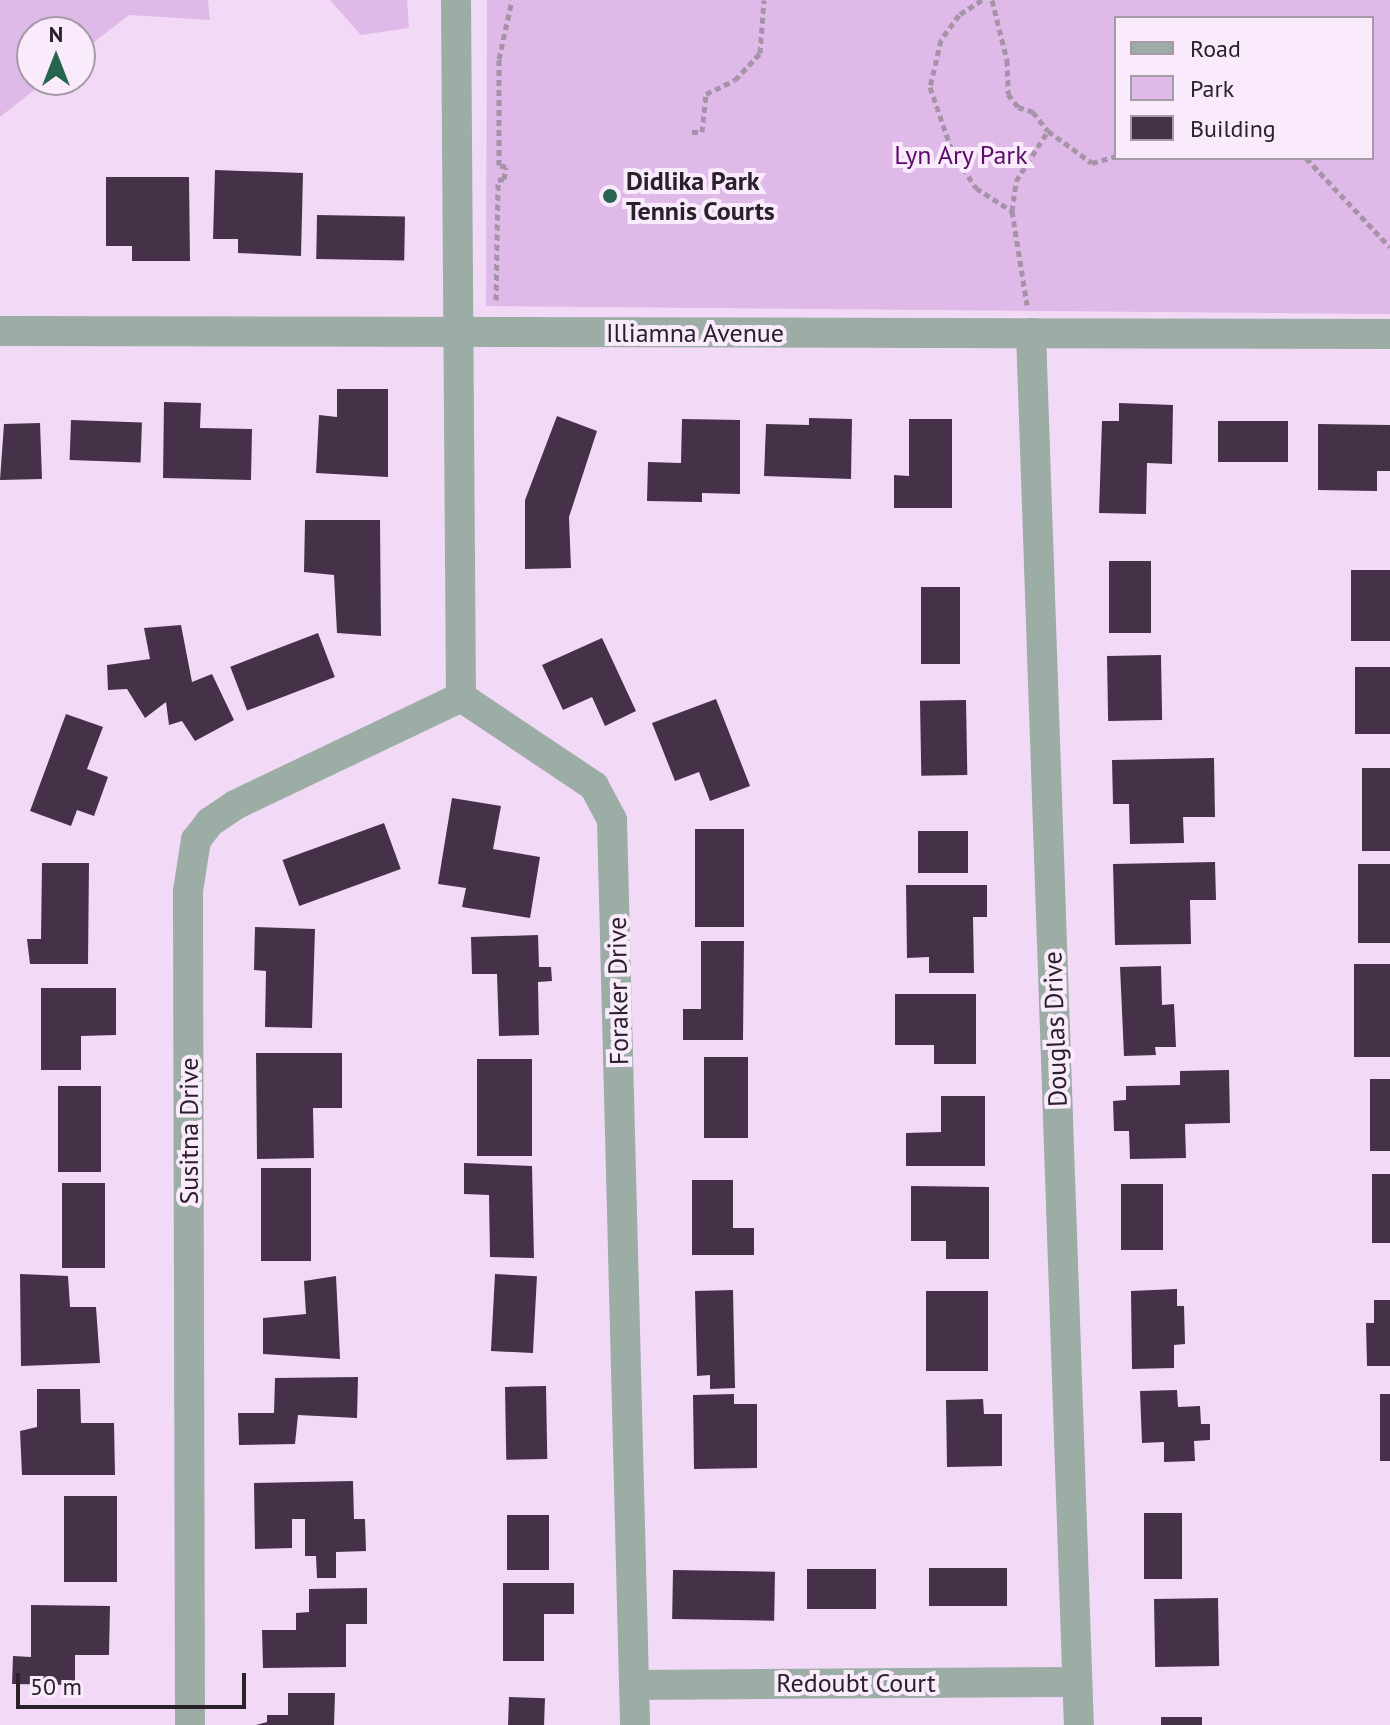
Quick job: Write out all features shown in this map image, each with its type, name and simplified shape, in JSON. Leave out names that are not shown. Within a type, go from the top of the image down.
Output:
[{"type":"street","points":[[456,0],[461,697]]},
{"type":"street","name":"Illiamna Avenue","points":[[0,331],[457,333],[1029,320],[1390,334]]},
{"type":"street","name":"Douglas Drive","points":[[1029,320],[1079,1725]]},
{"type":"street","name":"Foraker Drive","points":[[461,697],[594,786],[612,820],[635,1725]]},
{"type":"street","name":"Susitna Drive","points":[[190,1725],[188,891],[193,851],[210,822],[235,805],[461,697]]},
{"type":"street","name":"Redoubt Court","points":[[634,1685],[1077,1682]]},
{"type":"path","points":[[496,300],[498,180],[504,179],[506,167],[499,165],[499,59],[512,0]]},
{"type":"path","points":[[692,132],[702,132],[706,94],[735,80],[760,53],[764,0]]},
{"type":"path","points":[[982,0],[959,15],[941,40],[930,87],[952,151],[976,188],[1012,211]]},
{"type":"path","points":[[992,0],[1007,60],[1008,94],[1048,131],[1092,163],[1114,157]]},
{"type":"path","points":[[1029,320],[1012,211],[1016,181],[1048,131]]},
{"type":"path","points":[[1308,160],[1390,247]]},
{"type":"green space","points":[[0,0],[208,0],[210,20],[129,15],[96,41],[96,16],[16,16],[16,96],[27,96],[0,117]]},
{"type":"green space","points":[[330,0],[407,0],[409,28],[361,35]]},
{"type":"green space","name":"Lyn Ary Park","points":[[487,0],[1390,0],[1390,314],[486,306]]},
{"type":"building","points":[[215,170],[303,173],[301,256],[238,253],[238,239],[213,239]]},
{"type":"building","points":[[106,177],[189,177],[190,261],[132,261],[132,246],[106,246]]},
{"type":"building","points":[[317,215],[405,217],[404,261],[316,259]]},
{"type":"building","points":[[337,389],[388,389],[388,477],[316,473],[319,415],[337,417]]},
{"type":"building","points":[[164,402],[201,403],[200,428],[252,429],[251,480],[163,478]]},
{"type":"building","points":[[1119,403],[1173,405],[1172,464],[1147,463],[1146,514],[1099,513],[1102,421],[1119,421]]},
{"type":"building","points":[[557,416],[597,431],[569,517],[571,568],[525,569],[525,500]]},
{"type":"building","points":[[809,418],[852,419],[851,479],[764,476],[766,424],[809,425]]},
{"type":"building","points":[[682,419],[740,420],[740,494],[702,493],[702,502],[647,501],[648,462],[681,463]]},
{"type":"building","points":[[909,419],[952,419],[952,508],[894,508],[894,475],[909,476]]},
{"type":"building","points":[[71,420],[142,422],[141,462],[70,460]]},
{"type":"building","points":[[1218,421],[1288,421],[1288,462],[1218,462]]},
{"type":"building","points":[[40,423],[42,479],[0,480],[4,424]]},
{"type":"building","points":[[1318,424],[1390,425],[1390,471],[1377,471],[1377,491],[1318,490]]},
{"type":"building","points":[[305,520],[380,520],[381,636],[337,633],[334,575],[304,572]]},
{"type":"building","points":[[1109,561],[1151,561],[1151,633],[1109,633]]},
{"type":"building","points":[[1351,570],[1390,570],[1390,641],[1351,641]]},
{"type":"building","points":[[921,587],[960,587],[960,664],[921,664]]},
{"type":"building","points":[[181,625],[192,682],[212,674],[234,720],[195,741],[182,721],[169,725],[166,702],[145,718],[127,689],[108,690],[107,665],[150,659],[144,628]]},
{"type":"building","points":[[318,633],[335,677],[247,711],[230,667]]},
{"type":"building","points":[[602,638],[636,711],[605,726],[592,697],[563,710],[542,665]]},
{"type":"building","points":[[1161,655],[1162,720],[1108,721],[1107,656]]},
{"type":"building","points":[[1355,667],[1390,667],[1390,734],[1355,734]]},
{"type":"building","points":[[716,699],[750,786],[710,801],[699,772],[675,781],[652,723]]},
{"type":"building","points":[[966,700],[967,775],[921,776],[920,701]]},
{"type":"building","points":[[66,714],[103,727],[87,769],[108,777],[94,816],[77,810],[71,826],[30,811]]},
{"type":"building","points":[[1214,758],[1215,817],[1183,817],[1184,843],[1130,844],[1129,804],[1113,804],[1112,760]]},
{"type":"building","points":[[1362,768],[1390,768],[1390,851],[1362,851]]},
{"type":"building","points":[[452,798],[501,806],[493,849],[540,857],[530,918],[462,907],[466,888],[438,884]]},
{"type":"building","points":[[384,823],[401,869],[299,906],[283,860]]},
{"type":"building","points":[[695,829],[744,829],[744,927],[695,927]]},
{"type":"building","points":[[918,831],[968,831],[968,873],[918,873]]},
{"type":"building","points":[[1215,862],[1216,900],[1190,900],[1191,944],[1115,945],[1113,864]]},
{"type":"building","points":[[42,863],[89,863],[88,964],[30,964],[27,939],[41,939]]},
{"type":"building","points":[[1358,864],[1390,864],[1390,943],[1358,943]]},
{"type":"building","points":[[906,885],[987,885],[987,917],[973,917],[974,973],[929,973],[929,957],[907,958]]},
{"type":"building","points":[[255,927],[315,929],[312,1028],[265,1027],[266,971],[254,970]]},
{"type":"building","points":[[538,935],[539,967],[551,967],[552,981],[538,982],[539,1035],[499,1036],[497,974],[472,974],[471,937]]},
{"type":"building","points":[[701,941],[744,941],[743,1040],[683,1040],[683,1009],[701,1009]]},
{"type":"building","points":[[1354,964],[1390,964],[1390,1057],[1354,1057]]},
{"type":"building","points":[[1161,966],[1162,1005],[1174,1004],[1176,1047],[1155,1047],[1156,1055],[1124,1056],[1120,967]]},
{"type":"building","points":[[41,988],[116,988],[116,1035],[81,1036],[81,1070],[41,1070]]},
{"type":"building","points":[[895,994],[976,994],[976,1064],[934,1064],[934,1045],[895,1045]]},
{"type":"building","points":[[256,1053],[342,1053],[342,1108],[313,1108],[314,1158],[257,1159]]},
{"type":"building","points":[[704,1057],[748,1057],[748,1138],[704,1138]]},
{"type":"building","points":[[477,1059],[532,1059],[532,1156],[477,1156]]},
{"type":"building","points":[[1229,1070],[1230,1123],[1185,1124],[1186,1158],[1130,1159],[1129,1131],[1114,1131],[1113,1101],[1126,1100],[1126,1086],[1180,1085],[1180,1071]]},
{"type":"building","points":[[1370,1079],[1390,1079],[1390,1151],[1370,1151]]},
{"type":"building","points":[[58,1086],[101,1086],[101,1172],[58,1172]]},
{"type":"building","points":[[941,1096],[985,1096],[985,1166],[906,1166],[906,1133],[941,1132]]},
{"type":"building","points":[[464,1163],[532,1166],[534,1258],[490,1257],[489,1195],[464,1194]]},
{"type":"building","points":[[261,1168],[311,1168],[311,1261],[261,1261]]},
{"type":"building","points":[[1372,1174],[1390,1174],[1390,1243],[1372,1243]]},
{"type":"building","points":[[692,1180],[733,1180],[733,1228],[754,1228],[754,1255],[692,1255]]},
{"type":"building","points":[[62,1183],[105,1183],[105,1268],[62,1268]]},
{"type":"building","points":[[1121,1184],[1163,1184],[1163,1250],[1121,1250]]},
{"type":"building","points":[[911,1186],[989,1187],[989,1259],[946,1259],[946,1241],[911,1241]]},
{"type":"building","points":[[20,1274],[68,1276],[70,1307],[96,1307],[100,1363],[21,1366]]},
{"type":"building","points":[[495,1274],[537,1276],[533,1353],[491,1351]]},
{"type":"building","points":[[336,1276],[340,1359],[263,1354],[263,1318],[306,1314],[304,1281]]},
{"type":"building","points":[[1177,1289],[1177,1306],[1184,1306],[1185,1344],[1174,1345],[1174,1368],[1132,1369],[1131,1291]]},
{"type":"building","points":[[733,1290],[735,1388],[710,1389],[710,1375],[697,1376],[695,1291]]},
{"type":"building","points":[[926,1291],[988,1291],[988,1371],[926,1371]]},
{"type":"building","points":[[1374,1300],[1390,1300],[1390,1366],[1367,1366],[1366,1323],[1374,1323]]},
{"type":"building","points":[[358,1377],[357,1418],[298,1415],[295,1444],[239,1445],[238,1413],[274,1413],[275,1378]]},
{"type":"building","points":[[546,1386],[547,1459],[506,1460],[505,1387]]},
{"type":"building","points":[[37,1389],[80,1389],[81,1423],[114,1423],[115,1475],[22,1475],[20,1431],[37,1427]]},
{"type":"building","points":[[1177,1390],[1178,1407],[1200,1406],[1201,1424],[1210,1424],[1210,1440],[1194,1441],[1195,1461],[1164,1462],[1164,1442],[1142,1443],[1140,1391]]},
{"type":"building","points":[[734,1394],[734,1404],[757,1404],[757,1468],[694,1469],[693,1395]]},
{"type":"building","points":[[1380,1394],[1390,1394],[1390,1461],[1380,1461]]},
{"type":"building","points":[[983,1399],[984,1414],[1002,1414],[1002,1466],[947,1467],[946,1400]]},
{"type":"building","points":[[353,1481],[354,1519],[365,1519],[366,1551],[336,1552],[336,1578],[317,1578],[316,1556],[305,1556],[305,1519],[292,1519],[292,1548],[255,1549],[254,1483]]},
{"type":"building","points":[[64,1496],[117,1496],[117,1582],[64,1582]]},
{"type":"building","points":[[1144,1513],[1182,1513],[1182,1579],[1144,1579]]},
{"type":"building","points":[[507,1515],[549,1515],[549,1570],[507,1570]]},
{"type":"building","points":[[929,1568],[1007,1568],[1007,1606],[929,1606]]},
{"type":"building","points":[[807,1569],[876,1569],[876,1609],[807,1609]]},
{"type":"building","points":[[673,1570],[775,1572],[774,1621],[672,1619]]},
{"type":"building","points":[[503,1583],[574,1583],[574,1614],[544,1614],[544,1661],[503,1661]]},
{"type":"building","points":[[367,1588],[367,1624],[346,1624],[346,1667],[263,1668],[262,1630],[296,1630],[296,1613],[309,1612],[309,1589]]},
{"type":"building","points":[[1218,1598],[1219,1666],[1155,1667],[1154,1599]]},
{"type":"building","points":[[31,1605],[110,1606],[109,1655],[75,1655],[75,1685],[12,1684],[13,1656],[31,1657]]},
{"type":"building","points":[[288,1693],[335,1693],[334,1725],[256,1725],[267,1722],[267,1715],[288,1715]]},
{"type":"building","points":[[509,1697],[545,1698],[544,1725],[508,1725]]},
{"type":"building","points":[[1161,1717],[1202,1717],[1202,1725],[1161,1725]]},
{"type":"place","name":"Didlika Park Tennis Courts","points":[[610,196]]}]
